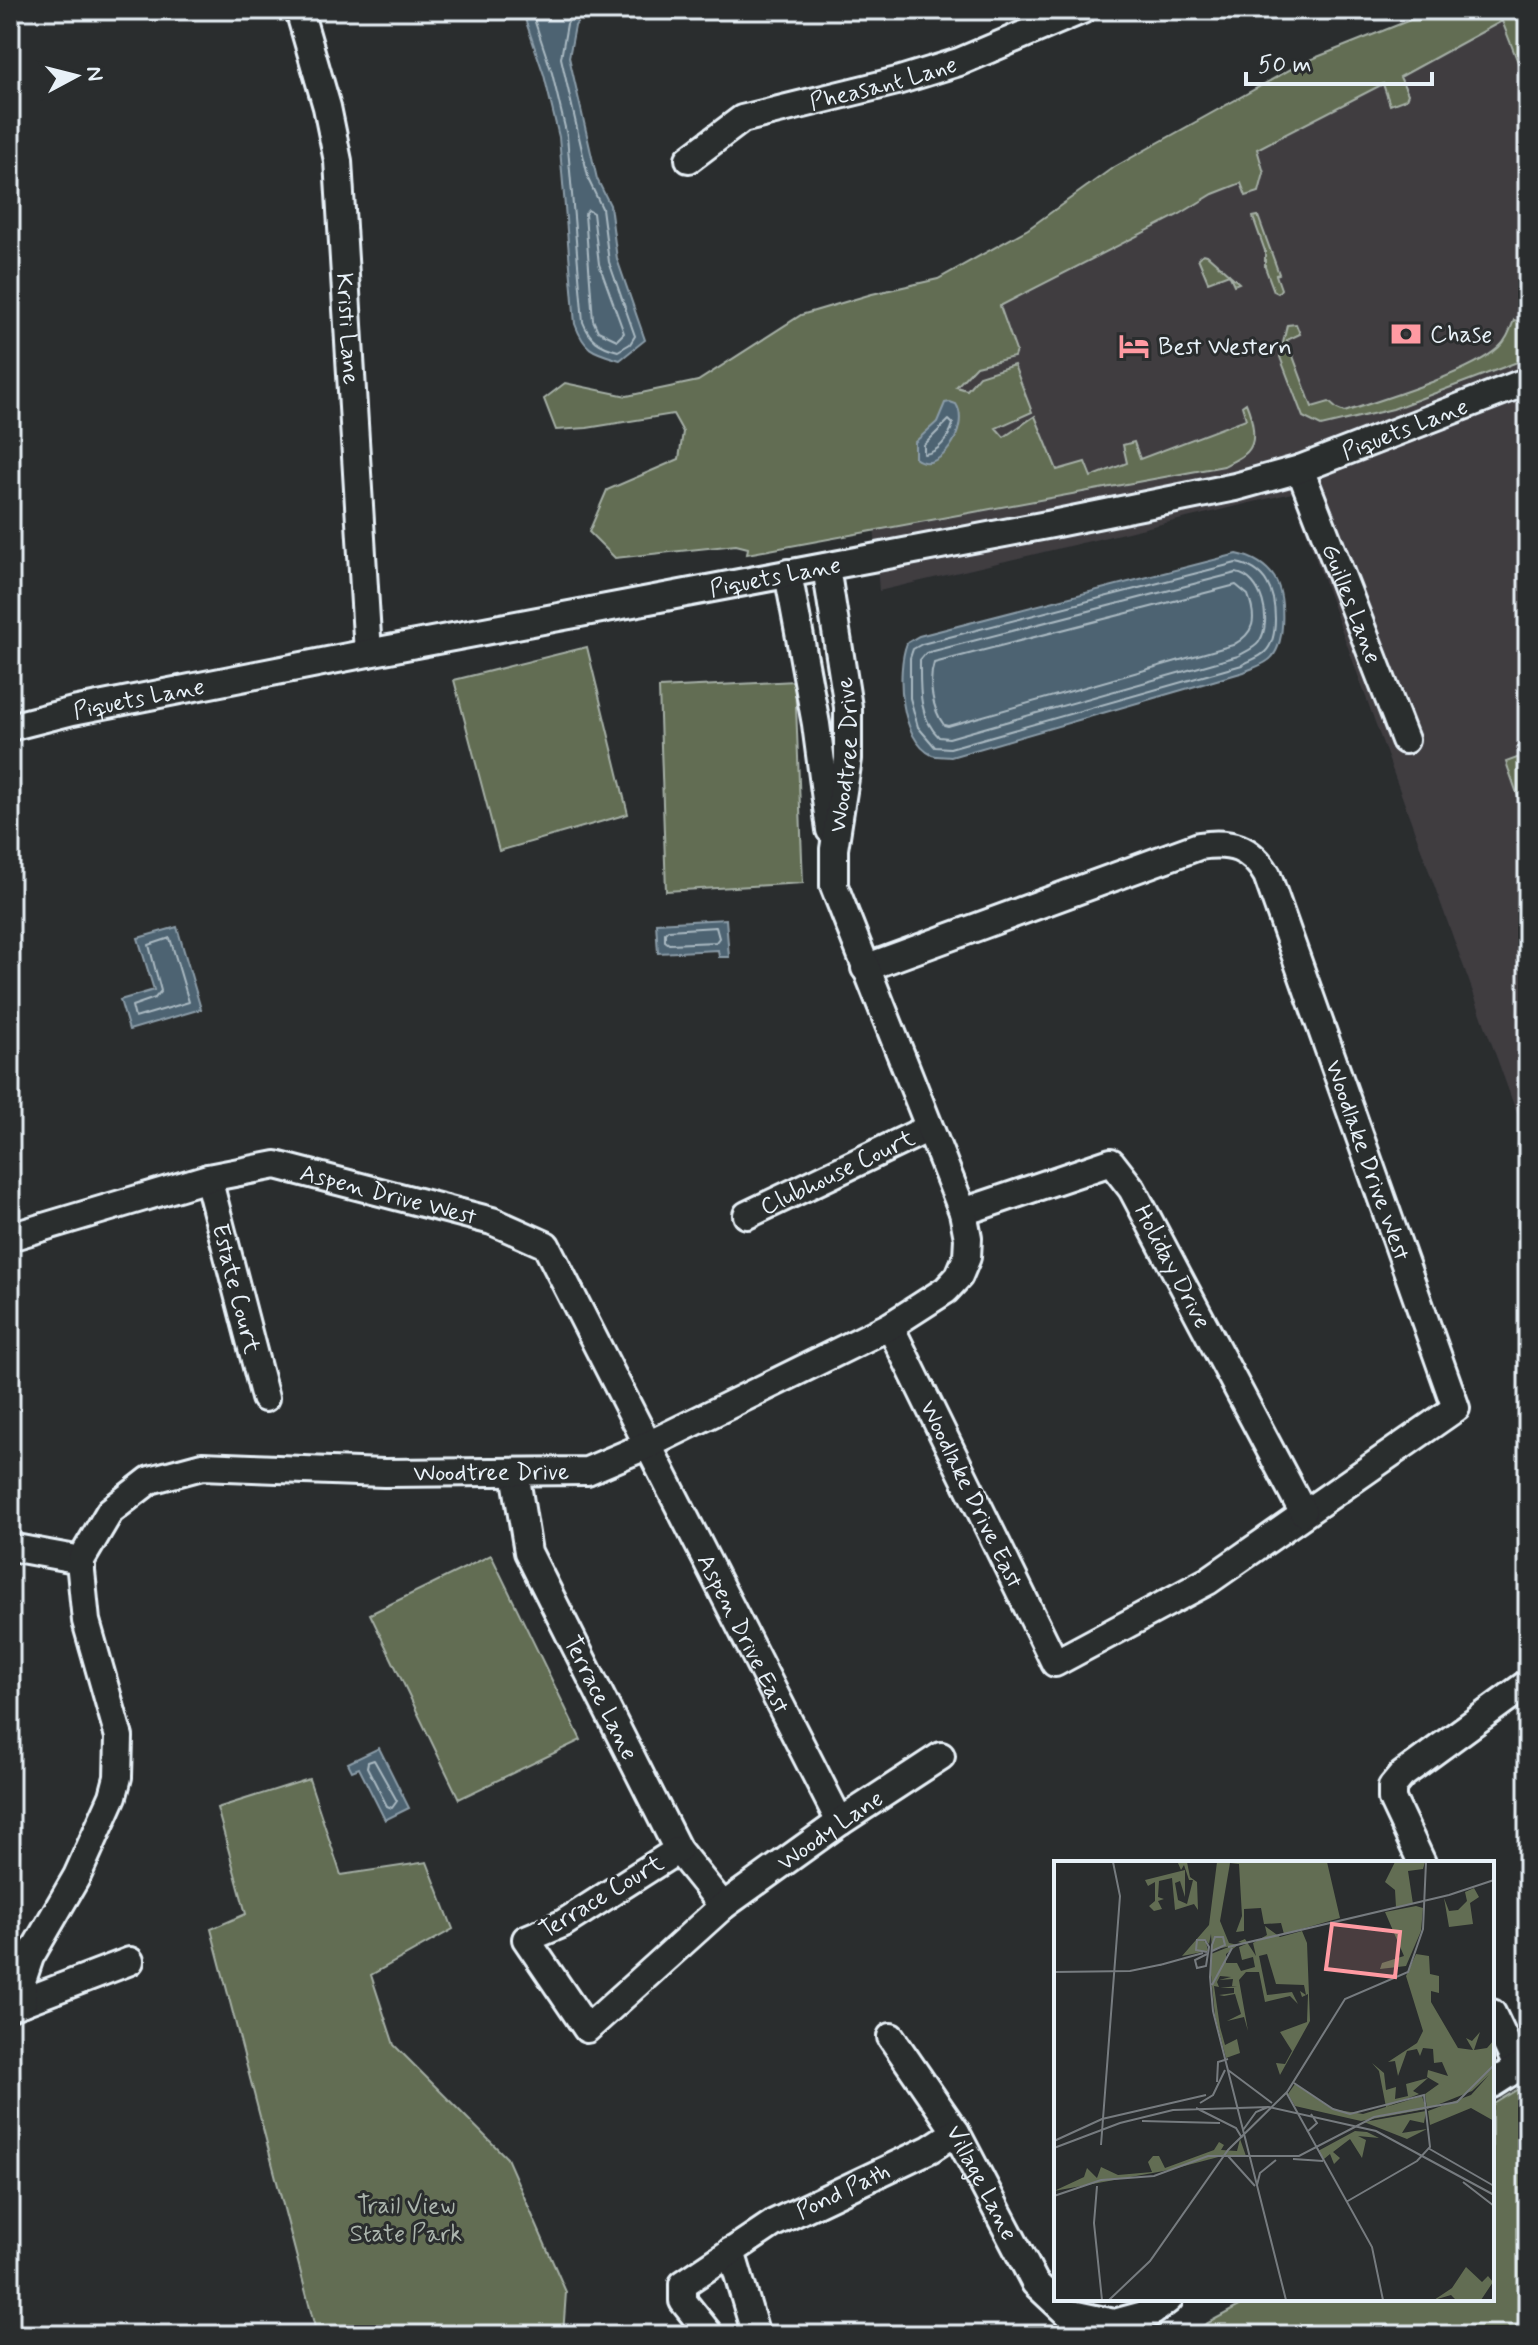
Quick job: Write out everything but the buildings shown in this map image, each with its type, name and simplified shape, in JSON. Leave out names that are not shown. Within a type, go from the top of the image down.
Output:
[{"type":"street","name":"Kristi Lane","points":[[299,10],[327,107],[338,161],[368,653]]},
{"type":"street","name":"Pheasant Lane","points":[[689,159],[742,119],[897,81],[959,62],[1082,10]]},
{"type":"street","name":"Piquets Lane","points":[[10,727],[73,711],[368,653],[1235,487],[1300,469],[1528,381]]},
{"type":"street","name":"Guilles Lane","points":[[1300,469],[1405,740]]},
{"type":"street","name":"Woodtree Drive","points":[[81,1560],[110,1511],[150,1480],[202,1466],[384,1473],[587,1471],[648,1445],[890,1326],[946,1290],[959,1276],[967,1257],[968,1238],[963,1212],[834,886],[834,849],[848,759],[848,707],[826,567]]},
{"type":"street","name":"Woodtree Drive","points":[[788,573],[814,711],[834,849]]},
{"type":"street","name":"Woodlake Drive West","points":[[865,968],[1199,846],[1239,846],[1259,860],[1278,904],[1456,1408],[1208,1581],[1055,1663]]},
{"type":"street","name":"Clubhouse Court","points":[[747,1215],[929,1128]]},
{"type":"street","name":"Holiday Drive","points":[[963,1212],[1111,1162],[1132,1189],[1303,1512]]},
{"type":"street","name":"Aspen Drive West","points":[[10,1237],[208,1178],[276,1165],[492,1221],[546,1245],[648,1445]]},
{"type":"street","name":"Estate Court","points":[[208,1178],[265,1398]]},
{"type":"street","name":"Woodlake Drive East","points":[[890,1326],[1055,1663]]},
{"type":"street","name":"Aspen Drive East","points":[[648,1445],[840,1822]]},
{"type":"street","name":"Terrace Lane","points":[[515,1472],[528,1552],[678,1850],[723,1906]]},
{"type":"street","points":[[10,1547],[81,1560],[86,1621],[119,1737],[118,1777],[113,1796],[77,1876],[30,1957],[17,2005]]},
{"type":"street","points":[[1421,1861],[1392,1799],[1392,1787],[1402,1775],[1528,1683]]},
{"type":"street","name":"Woody Lane","points":[[723,1906],[840,1822],[941,1756]]},
{"type":"street","name":"Terrace Court","points":[[678,1850],[562,1924],[526,1939],[587,2029],[723,1906]]},
{"type":"street","points":[[17,2005],[130,1961]]},
{"type":"street","points":[[1494,2016],[1523,2064],[1494,2083]]},
{"type":"street","name":"Village Lane","points":[[891,2037],[956,2132],[1035,2283],[1054,2301]]},
{"type":"street","name":"Pond Path","points":[[710,2335],[683,2301],[683,2284],[774,2223],[930,2149],[956,2132]]},
{"type":"street","points":[[731,2251],[756,2335]]},
{"type":"street","name":"Village Lane","points":[[1054,2301],[1067,2313],[1114,2323],[1151,2313],[1166,2301]]},
{"type":"shaded area","points":[[1498,10],[1528,10],[1528,1144],[1292,493],[879,591],[861,350]]},
{"type":"green space","points":[[1488,10],[1520,10],[1528,34],[1528,88],[1502,21],[1400,77],[1408,94],[1406,99],[1390,105],[1383,84],[1257,149],[1264,173],[1259,192],[1246,196],[1241,183],[1213,194],[1000,306],[1016,351],[1014,357],[976,366],[956,387],[967,390],[979,376],[1014,365],[1032,412],[996,428],[1004,437],[1035,416],[1057,470],[1085,462],[1091,477],[1127,463],[1123,445],[1134,442],[1140,459],[1246,419],[1242,406],[1246,403],[1252,421],[1253,441],[1239,458],[1224,466],[747,554],[748,548],[736,545],[615,558],[589,532],[607,490],[679,459],[683,432],[673,414],[556,430],[544,399],[565,383],[627,396],[698,381],[801,315],[938,279],[1028,229],[1111,169],[1302,63],[1410,20],[1465,12],[1472,18]]},
{"type":"green space","points":[[1258,216],[1279,274],[1276,275],[1281,289],[1278,293],[1274,291],[1265,267],[1265,251],[1253,217]]},
{"type":"green space","points":[[1203,254],[1229,274],[1208,282],[1198,258]]},
{"type":"green space","points":[[1514,320],[1518,321],[1524,337],[1528,335],[1528,358],[1393,409],[1321,426],[1303,417],[1280,357],[1287,325],[1296,324],[1300,334],[1287,340],[1312,407],[1329,402],[1344,412],[1469,366],[1502,344]]},
{"type":"green space","points":[[587,647],[628,814],[499,851],[454,680]]},
{"type":"green space","points":[[795,681],[803,883],[666,891],[659,688]]},
{"type":"green space","points":[[1528,754],[1528,825],[1506,762]]},
{"type":"green space","points":[[491,1555],[581,1740],[459,1799],[370,1614]]},
{"type":"green space","name":"Trail View State Park","points":[[309,1779],[341,1875],[427,1862],[453,1929],[371,1975],[394,2045],[507,2158],[566,2292],[563,2335],[317,2335],[211,1929],[246,1914],[217,1808]]},
{"type":"green space","points":[[1528,2083],[1528,2335],[1186,2335],[1248,2301],[1494,2301],[1494,2104]]},
{"type":"water","points":[[522,10],[585,10],[575,26],[569,57],[597,179],[610,205],[617,259],[645,340],[620,360],[591,349],[582,340],[575,324],[559,137],[544,75]]},
{"type":"water","points":[[945,403],[956,404],[960,414],[956,436],[950,447],[934,461],[924,462],[915,458],[915,442],[937,422]]},
{"type":"water","points":[[1237,554],[1266,568],[1278,585],[1282,617],[1280,640],[1277,650],[1263,664],[951,757],[932,755],[921,747],[913,735],[903,704],[902,670],[907,643],[919,636]]},
{"type":"water","points":[[726,919],[729,957],[719,957],[718,950],[658,953],[656,923]]},
{"type":"water","points":[[177,927],[201,1009],[129,1030],[120,1000],[154,990],[138,938]]},
{"type":"water","points":[[379,1748],[409,1808],[385,1820],[359,1768],[352,1771],[348,1763]]},
{"type":"place","name":"Chase","points":[[1406,334]]},
{"type":"place","name":"Best Western","points":[[1134,346]]}]
